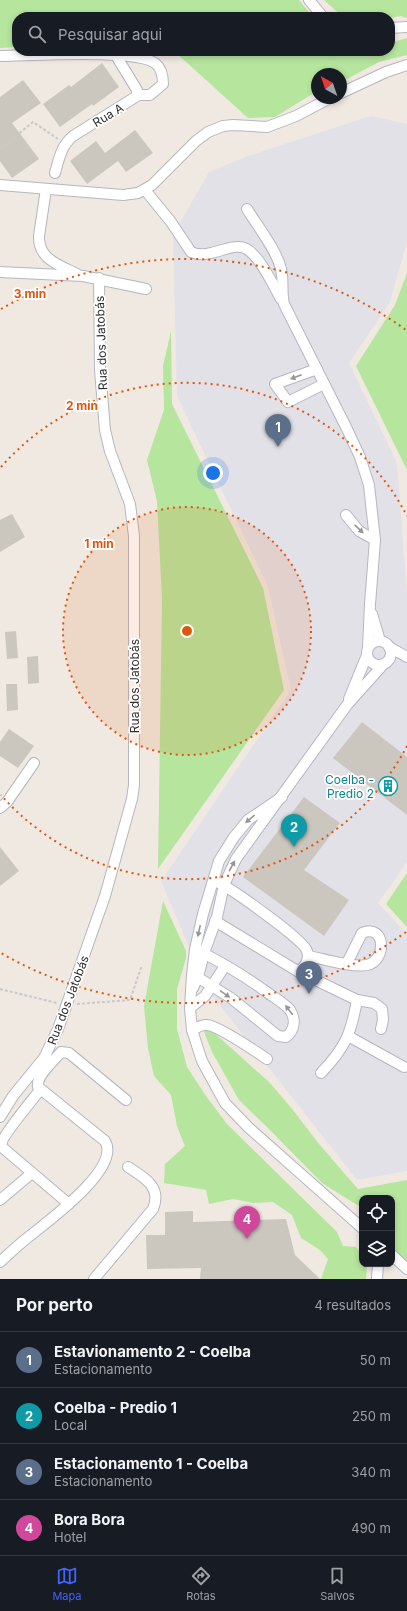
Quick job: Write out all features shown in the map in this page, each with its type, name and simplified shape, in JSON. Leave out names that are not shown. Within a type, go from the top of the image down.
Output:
[{"type":"street","points":[[309,0],[319,12]]},
{"type":"street","points":[[395,27],[407,26]]},
{"type":"street","name":"Rua A","points":[[0,56],[12,56]]},
{"type":"street","points":[[116,56],[137,90],[138,95]]},
{"type":"street","name":"Rua A","points":[[55,173],[60,154],[65,144],[73,136],[136,98],[138,95],[150,95],[163,84],[163,75],[156,64],[145,59],[127,56]]},
{"type":"street","points":[[347,90],[386,72],[407,65]]},
{"type":"street","points":[[0,185],[123,195],[138,193],[145,190],[208,132],[222,126],[233,125],[267,127],[291,118],[318,104]]},
{"type":"street","points":[[46,189],[39,236],[41,250],[51,260],[83,276]]},
{"type":"street","points":[[145,190],[171,222],[191,252],[196,255],[241,246],[252,253],[284,304],[347,429],[365,471],[372,508],[375,540],[367,651],[368,659],[374,665],[382,666]]},
{"type":"street","points":[[247,209],[277,260],[281,270],[284,304]]},
{"type":"street","points":[[0,272],[98,278]]},
{"type":"street","name":"Rua dos Jatobás","points":[[0,1117],[13,1096],[44,1058],[58,1029],[105,896],[132,799],[134,785],[134,536],[130,504],[110,451],[105,430],[100,370],[98,278],[146,289]]},
{"type":"street","points":[[317,369],[275,384],[288,402],[324,384]]},
{"type":"street","points":[[346,514],[359,531],[375,540]]},
{"type":"street","points":[[370,604],[380,641]]},
{"type":"street","points":[[347,705],[367,651],[375,642],[384,642],[407,658]]},
{"type":"street","points":[[200,951],[215,921],[224,885],[236,859],[347,705],[382,666],[388,662],[390,658],[390,647]]},
{"type":"street","points":[[390,658],[407,658]]},
{"type":"street","points":[[0,808],[7,802],[34,763]]},
{"type":"street","points":[[282,797],[261,810],[241,827],[219,861],[203,914],[200,951],[191,991],[190,1008],[192,1030],[202,1061],[225,1102],[248,1127],[359,1225]]},
{"type":"street","points":[[213,880],[224,885],[307,948],[309,956],[306,964],[299,972]]},
{"type":"street","points":[[215,921],[299,972],[357,1000],[374,1003],[382,1009],[383,1020],[381,1029]]},
{"type":"street","points":[[195,976],[231,998],[278,1036],[286,1037],[291,1032],[294,1023],[293,1016],[290,1010],[283,1003],[243,975],[200,951]]},
{"type":"street","points":[[309,956],[347,963]]},
{"type":"street","points":[[190,1008],[205,996],[225,966]]},
{"type":"street","points":[[321,1074],[340,1052],[348,1036],[357,1000]]},
{"type":"street","points":[[192,1030],[202,1025],[209,1025],[267,1059]]},
{"type":"street","points":[[348,1036],[404,1067]]},
{"type":"street","points":[[0,1262],[70,1204],[98,1172],[107,1154],[108,1149],[105,1141],[97,1133],[40,1090],[37,1083],[40,1077],[61,1052],[64,1052],[74,1056],[126,1100]]},
{"type":"street","points":[[40,1090],[9,1130],[1,1144],[3,1148],[70,1204]]},
{"type":"street","points":[[94,1279],[153,1209],[156,1202],[155,1191],[146,1180],[128,1167]]},
{"type":"street","points":[[0,1200],[32,1173]]},
{"type":"street","points":[[395,1258],[407,1269]]},
{"type":"street","points":[[377,1279],[378,1267]]},
{"type":"path","points":[[0,149],[33,122],[65,144]]},
{"type":"shaded area","points":[[371,116],[407,124],[407,241],[390,302],[349,363],[397,463],[407,594],[407,862],[378,903],[407,934],[407,1171],[357,1180],[207,989],[161,881],[291,690],[268,587],[177,396],[173,235],[209,172],[248,156]]},
{"type":"green space","points":[[0,0],[299,0],[309,12],[12,12],[12,47],[0,48]]},
{"type":"green space","points":[[324,0],[407,0],[407,18],[401,16],[395,17],[395,12],[337,12]]},
{"type":"green space","points":[[407,38],[407,55],[379,62],[347,79],[347,68],[311,68],[311,95],[275,117],[248,118],[180,56],[395,56],[395,42]]},
{"type":"green space","points":[[407,273],[407,470],[356,366],[395,305]]},
{"type":"green space","points":[[171,331],[172,404],[263,588],[284,690],[158,869],[162,599],[157,501],[147,460],[164,410],[163,366]]},
{"type":"green space","points":[[407,873],[407,927],[386,904]]},
{"type":"green space","points":[[163,901],[186,951],[186,958],[177,989],[177,1029],[187,1067],[227,1124],[337,1232],[343,1246],[356,1247],[359,1252],[359,1267],[367,1267],[366,1279],[321,1279],[328,1259],[320,1250],[301,1238],[292,1215],[273,1202],[253,1203],[233,1199],[209,1204],[206,1190],[164,1183],[165,1164],[185,1146],[177,1126],[171,1095],[154,1076],[148,1048],[144,1006]]},
{"type":"green space","points":[[199,1019],[270,1083],[319,1144],[358,1189],[407,1180],[407,1261],[395,1255],[395,1195],[359,1195],[359,1206],[322,1183],[239,1100],[212,1052]]},
{"type":"building","points":[[102,63],[119,87],[60,127],[43,104],[69,85],[71,87]]},
{"type":"building","points":[[23,80],[41,103],[12,123],[39,159],[12,178],[0,161],[0,97]]},
{"type":"building","points":[[135,130],[153,153],[126,172],[118,161],[87,184],[70,161],[96,141],[105,153]]},
{"type":"building","points":[[12,514],[25,537],[0,552],[0,520]]},
{"type":"building","points":[[16,631],[18,658],[7,659],[5,632]]},
{"type":"building","points":[[38,656],[39,683],[28,684],[27,657]]},
{"type":"building","points":[[6,684],[17,684],[18,710],[7,711]]},
{"type":"building","name":"Coelba - Predio 2","points":[[362,722],[407,757],[407,815],[333,758]]},
{"type":"building","points":[[9,729],[34,746],[18,768],[0,756],[0,742]]},
{"type":"building","points":[[304,797],[340,823],[304,870],[349,900],[324,936],[243,877]]},
{"type":"building","points":[[0,847],[19,871],[0,886]]},
{"type":"building","points":[[193,1211],[193,1222],[286,1219],[295,1255],[320,1279],[200,1279],[201,1268],[147,1269],[146,1235],[165,1235],[165,1212]]},
{"type":"place","name":"Estavionamento 2 - Coelba","points":[[278,447]]},
{"type":"place","name":"Coelba - Predio 2","points":[[388,786]]},
{"type":"place","name":"Coelba - Predio 1","points":[[294,847]]},
{"type":"place","name":"Estacionamento 1 - Coelba","points":[[309,994]]},
{"type":"place","name":"Bora Bora","points":[[247,1239]]}]
